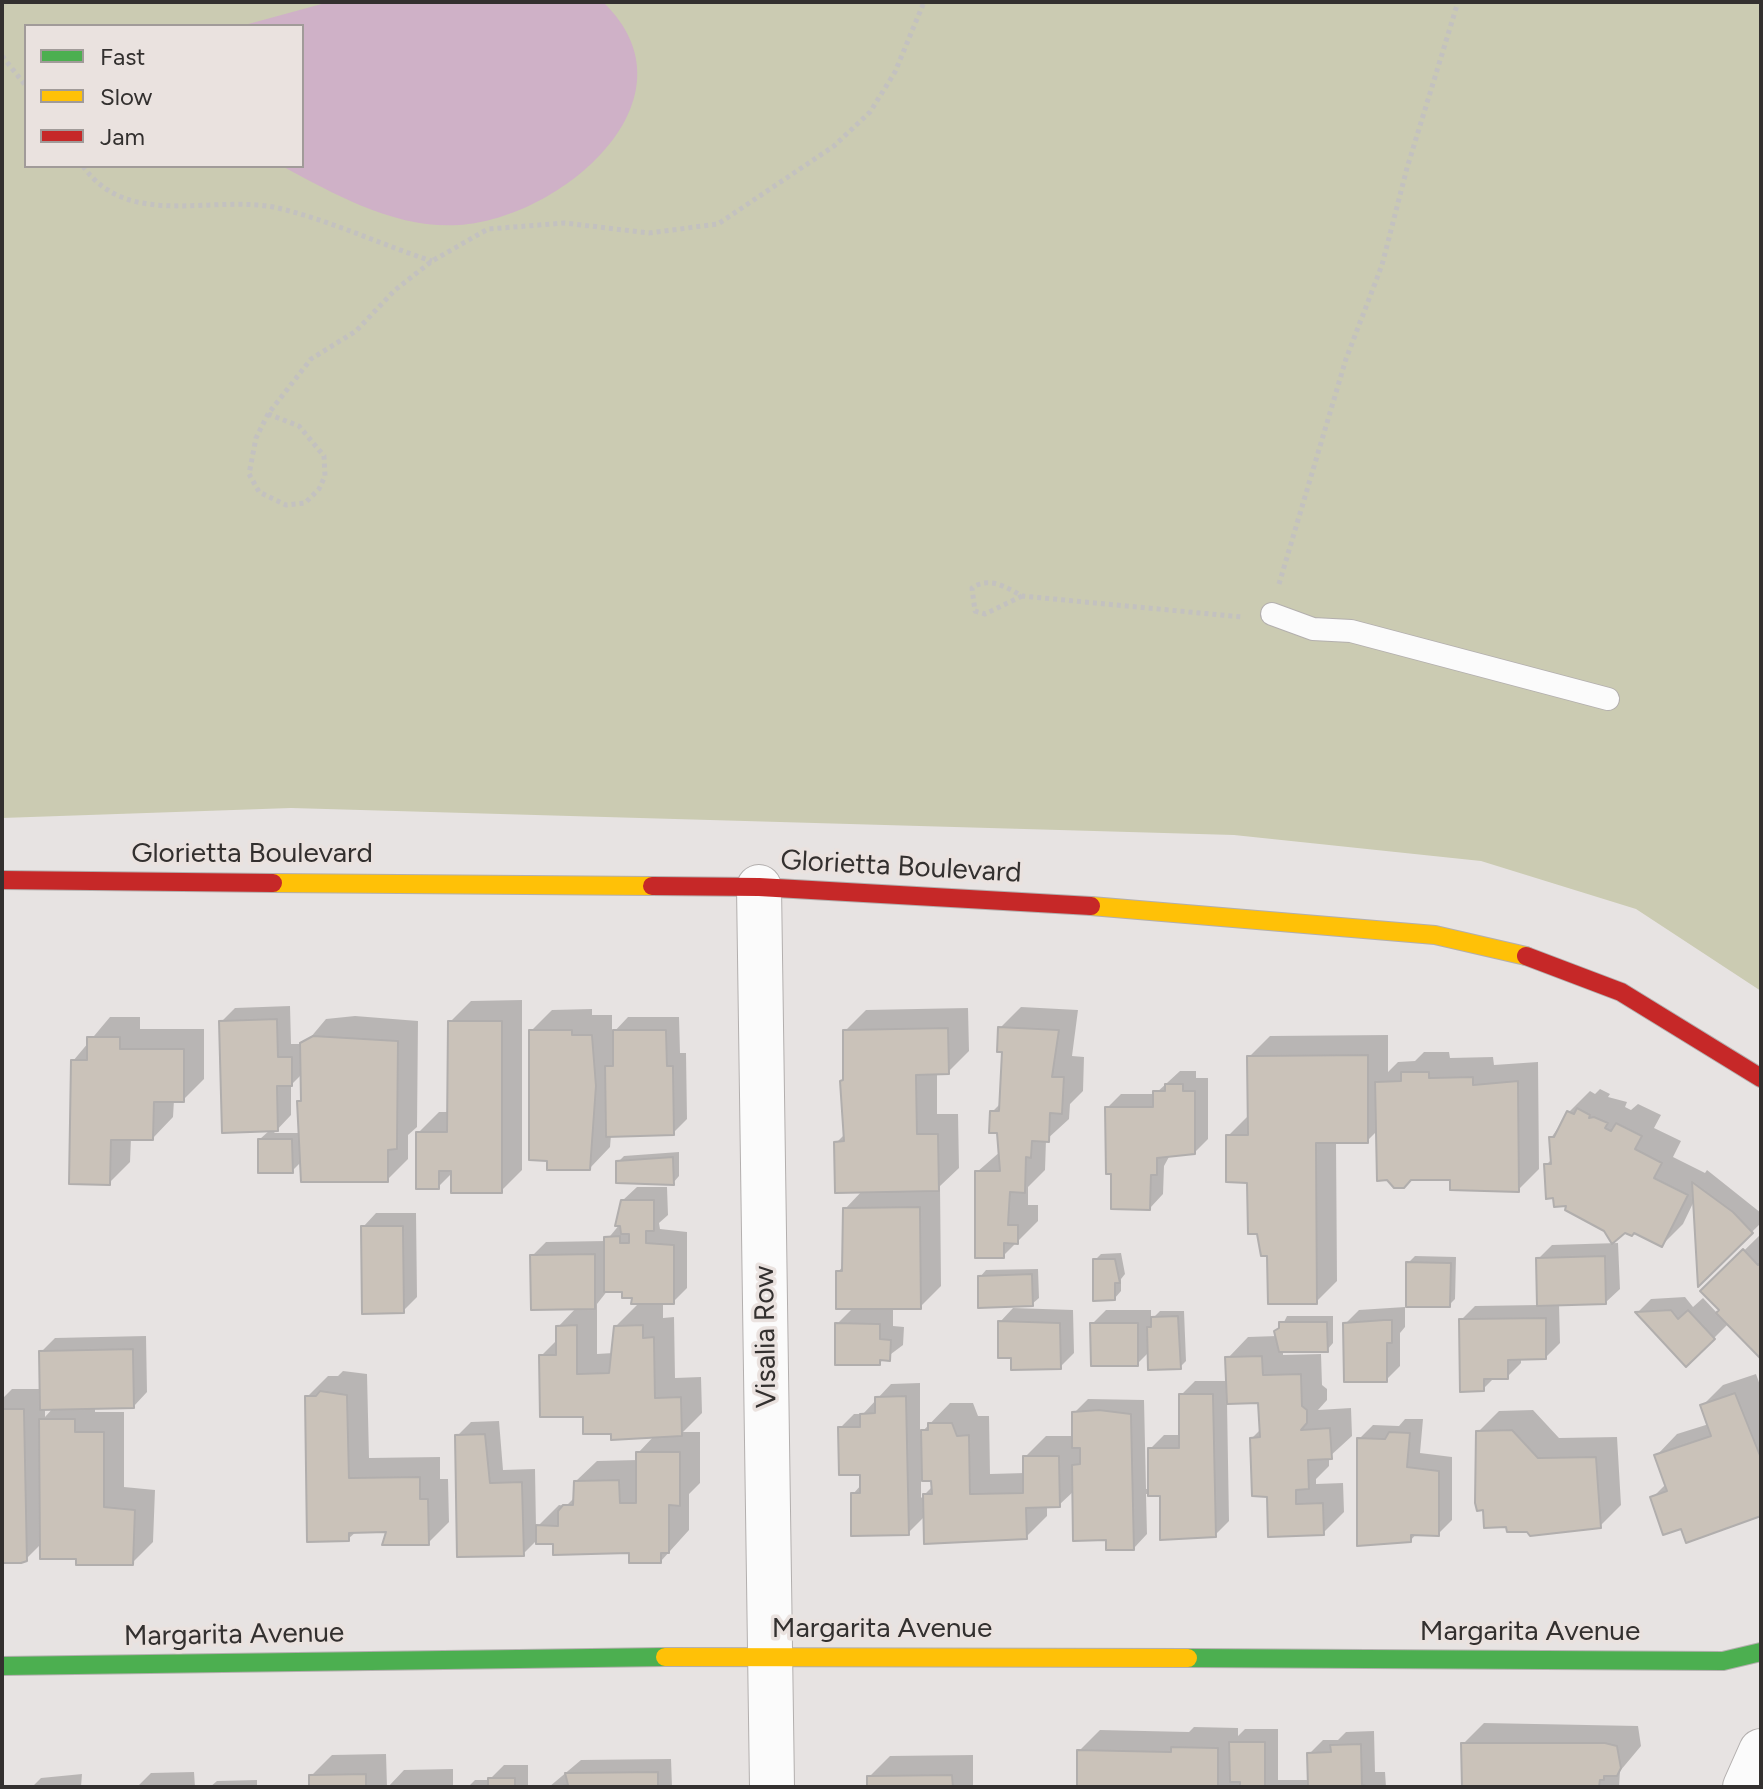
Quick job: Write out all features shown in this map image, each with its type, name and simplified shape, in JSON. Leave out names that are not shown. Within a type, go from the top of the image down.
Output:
[{"type":"street","name":"Glorietta Boulevard","points":[[2,880],[759,887],[1137,909],[1435,935],[1541,959],[1621,992],[1761,1078]]},
{"type":"street","name":"Visalia Row","points":[[759,887],[772,1787]]},
{"type":"street","name":"Margarita Avenue","points":[[2,1666],[772,1656],[1723,1661],[1761,1652]]},
{"type":"street","points":[[1745,1787],[1761,1751]]},
{"type":"lane","points":[[1272,614],[1313,629],[1351,631],[1608,699]]},
{"type":"path","points":[[268,414],[299,426],[324,456],[325,476],[319,489],[305,503],[286,505],[271,501],[259,492],[249,474],[250,457],[268,414],[311,359],[356,331],[395,290],[432,261],[488,229],[565,223],[649,233],[718,224],[834,146],[870,112],[895,72],[924,2]]},
{"type":"path","points":[[1022,596],[985,614],[975,611],[972,588],[979,583],[991,583],[1022,596],[1235,618],[1272,614],[1315,456],[1346,359],[1382,265],[1407,168],[1458,2]]},
{"type":"path","points":[[2,56],[24,84]]},
{"type":"path","points":[[84,168],[91,178],[115,195],[149,205],[175,208],[214,203],[280,208],[432,261]]},
{"type":"green space","points":[[2,2],[1761,2],[1761,991],[1636,909],[1481,861],[1234,835],[291,808],[2,818]]},
{"type":"shaded area","points":[[329,2],[603,2],[630,39],[637,77],[628,114],[607,148],[576,177],[538,201],[498,218],[459,225],[412,222],[367,208],[286,168],[304,168],[304,24],[248,24]]},
{"type":"building","points":[[277,1019],[278,1057],[292,1057],[292,1086],[277,1086],[278,1131],[222,1133],[219,1021]]},
{"type":"building","points":[[448,1021],[502,1021],[502,1193],[451,1193],[451,1171],[439,1171],[439,1189],[416,1189],[416,1132],[447,1132]]},
{"type":"building","points":[[998,1027],[1059,1030],[1052,1077],[1064,1077],[1062,1114],[1050,1113],[1049,1142],[1032,1141],[1031,1158],[1026,1157],[1025,1193],[1010,1192],[1008,1225],[1018,1225],[1018,1244],[1004,1243],[1004,1258],[975,1258],[975,1171],[1000,1171],[997,1133],[989,1133],[990,1111],[999,1111],[1002,1052],[997,1052]]},
{"type":"building","points":[[948,1028],[949,1074],[916,1075],[917,1134],[938,1134],[939,1191],[835,1193],[834,1142],[844,1141],[840,1081],[843,1080],[843,1030]]},
{"type":"building","points":[[529,1030],[572,1030],[572,1035],[592,1035],[596,1086],[590,1170],[547,1170],[547,1161],[529,1160]]},
{"type":"building","points":[[613,1030],[666,1030],[667,1066],[673,1066],[674,1135],[606,1137],[605,1066],[613,1066]]},
{"type":"building","points":[[313,1036],[398,1041],[397,1149],[388,1150],[388,1182],[301,1182],[297,1101],[301,1101],[300,1043]]},
{"type":"building","points":[[87,1037],[120,1037],[120,1049],[184,1049],[184,1102],[154,1102],[153,1140],[111,1140],[110,1185],[69,1184],[71,1060],[87,1060]]},
{"type":"building","points":[[1368,1055],[1368,1143],[1316,1143],[1317,1304],[1268,1304],[1267,1256],[1261,1256],[1257,1234],[1248,1234],[1247,1183],[1226,1182],[1226,1135],[1248,1135],[1247,1056]]},
{"type":"building","points":[[1401,1072],[1429,1072],[1429,1078],[1473,1077],[1473,1085],[1518,1081],[1519,1192],[1450,1190],[1450,1180],[1411,1180],[1404,1188],[1394,1188],[1387,1180],[1377,1181],[1375,1082],[1401,1081]]},
{"type":"building","points":[[1165,1084],[1183,1084],[1183,1091],[1195,1091],[1195,1154],[1157,1158],[1157,1175],[1151,1175],[1150,1210],[1111,1209],[1111,1174],[1106,1174],[1105,1107],[1153,1107],[1153,1091],[1165,1091]]},
{"type":"building","points":[[1577,1108],[1590,1115],[1589,1118],[1608,1123],[1605,1128],[1611,1131],[1616,1123],[1642,1136],[1635,1149],[1662,1163],[1654,1178],[1688,1195],[1662,1247],[1634,1233],[1632,1236],[1625,1233],[1612,1244],[1604,1231],[1565,1210],[1566,1206],[1554,1207],[1553,1198],[1546,1199],[1544,1164],[1551,1164],[1549,1137],[1554,1137],[1567,1111],[1574,1114]]},
{"type":"building","points":[[258,1139],[292,1139],[293,1173],[258,1173]]},
{"type":"building","points":[[673,1157],[674,1185],[616,1183],[616,1161]]},
{"type":"building","points":[[1692,1182],[1733,1212],[1753,1233],[1698,1287]]},
{"type":"building","points":[[621,1200],[654,1200],[654,1231],[646,1231],[646,1243],[674,1245],[674,1304],[631,1304],[632,1298],[622,1298],[622,1292],[604,1292],[604,1237],[620,1236],[620,1243],[629,1243],[629,1234],[621,1234],[620,1226],[615,1226]]},
{"type":"building","points":[[920,1207],[921,1309],[836,1309],[836,1271],[842,1271],[843,1208]]},
{"type":"building","points":[[361,1226],[403,1226],[404,1313],[362,1314]]},
{"type":"building","points":[[1743,1249],[1758,1265],[1761,1262],[1761,1359],[1716,1313],[1719,1310],[1700,1291]]},
{"type":"building","points":[[595,1254],[595,1309],[531,1310],[530,1255]]},
{"type":"building","points":[[1605,1256],[1606,1304],[1537,1306],[1536,1258]]},
{"type":"building","points":[[1093,1259],[1115,1259],[1120,1283],[1115,1283],[1115,1300],[1093,1301]]},
{"type":"building","points":[[1406,1262],[1451,1263],[1450,1307],[1406,1307]]},
{"type":"building","points":[[1032,1274],[1033,1306],[978,1308],[978,1276]]},
{"type":"building","points":[[1671,1310],[1678,1319],[1688,1310],[1715,1339],[1686,1367],[1635,1312]]},
{"type":"building","points":[[1178,1316],[1181,1369],[1148,1370],[1147,1327],[1151,1327],[1151,1317]]},
{"type":"building","points":[[1546,1318],[1546,1359],[1508,1360],[1508,1379],[1484,1379],[1484,1391],[1460,1392],[1459,1319]]},
{"type":"building","points":[[1392,1320],[1392,1343],[1387,1343],[1387,1382],[1344,1382],[1343,1323]]},
{"type":"building","points":[[998,1321],[1060,1323],[1061,1369],[1011,1370],[1011,1358],[998,1358]]},
{"type":"building","points":[[1279,1322],[1327,1322],[1328,1352],[1279,1352],[1274,1331],[1279,1328]]},
{"type":"building","points":[[835,1323],[880,1324],[880,1339],[891,1340],[890,1361],[880,1360],[880,1365],[835,1365]]},
{"type":"building","points":[[1090,1323],[1138,1323],[1138,1366],[1091,1366]]},
{"type":"building","points":[[577,1325],[577,1374],[609,1373],[614,1326],[643,1325],[643,1338],[654,1337],[655,1398],[681,1397],[682,1436],[611,1440],[611,1434],[583,1434],[583,1417],[540,1417],[539,1355],[556,1355],[556,1326]]},
{"type":"building","points":[[133,1349],[134,1408],[40,1410],[39,1351]]},
{"type":"building","points":[[1262,1356],[1263,1375],[1301,1374],[1302,1406],[1307,1410],[1307,1423],[1301,1430],[1330,1428],[1332,1459],[1308,1460],[1309,1489],[1296,1490],[1296,1504],[1323,1503],[1324,1535],[1268,1537],[1267,1497],[1252,1496],[1250,1438],[1260,1437],[1258,1403],[1227,1404],[1225,1357]]},
{"type":"building","points":[[320,1391],[347,1395],[349,1478],[420,1477],[420,1499],[428,1499],[429,1545],[382,1545],[386,1532],[349,1533],[349,1541],[307,1542],[305,1396],[316,1396]]},
{"type":"building","points":[[1735,1393],[1761,1458],[1761,1516],[1686,1543],[1681,1529],[1663,1535],[1650,1497],[1667,1491],[1654,1455],[1711,1436],[1700,1405]]},
{"type":"building","points":[[1179,1394],[1213,1394],[1216,1537],[1160,1540],[1160,1496],[1148,1496],[1148,1448],[1179,1448]]},
{"type":"building","points":[[906,1396],[909,1535],[851,1536],[851,1493],[860,1493],[860,1475],[839,1475],[838,1427],[860,1427],[860,1414],[875,1413],[875,1397]]},
{"type":"building","points":[[2,1409],[24,1409],[27,1561],[21,1563],[2,1563]]},
{"type":"building","points":[[1099,1410],[1131,1414],[1134,1550],[1106,1550],[1106,1540],[1073,1541],[1072,1465],[1080,1464],[1080,1448],[1072,1448],[1072,1412]]},
{"type":"building","points":[[39,1419],[75,1419],[75,1432],[104,1432],[104,1507],[135,1510],[133,1565],[76,1565],[76,1559],[40,1559]]},
{"type":"building","points":[[928,1423],[952,1423],[957,1436],[969,1435],[970,1494],[1023,1493],[1023,1456],[1059,1456],[1060,1507],[1026,1508],[1027,1539],[924,1544],[923,1494],[932,1494],[931,1481],[922,1481],[921,1430],[928,1430]]},
{"type":"building","points":[[1512,1430],[1538,1458],[1596,1457],[1601,1528],[1530,1536],[1527,1532],[1507,1532],[1506,1527],[1484,1528],[1483,1510],[1477,1511],[1475,1503],[1476,1431]]},
{"type":"building","points":[[1389,1432],[1410,1433],[1407,1467],[1439,1471],[1439,1536],[1411,1535],[1411,1542],[1357,1546],[1357,1438],[1385,1439]]},
{"type":"building","points":[[485,1434],[490,1483],[522,1482],[524,1556],[457,1557],[455,1435]]},
{"type":"building","points":[[636,1452],[680,1452],[680,1506],[669,1505],[669,1553],[661,1553],[661,1563],[629,1563],[629,1553],[553,1555],[553,1544],[536,1544],[536,1525],[558,1526],[558,1511],[563,1505],[573,1505],[574,1481],[619,1480],[620,1503],[636,1503]]},
{"type":"building","points":[[1229,1742],[1265,1742],[1265,1787],[1240,1787],[1240,1782],[1230,1782]]},
{"type":"building","points":[[1461,1743],[1605,1743],[1617,1746],[1621,1768],[1617,1776],[1604,1776],[1599,1787],[1462,1787]]},
{"type":"building","points":[[1361,1744],[1362,1785],[1372,1787],[1308,1787],[1307,1753],[1331,1752],[1330,1745]]},
{"type":"building","points":[[1171,1747],[1218,1748],[1218,1787],[1077,1787],[1077,1750],[1171,1752]]},
{"type":"building","points":[[658,1772],[658,1787],[555,1787],[568,1785],[565,1773]]},
{"type":"building","points":[[366,1774],[366,1787],[309,1787],[309,1775]]},
{"type":"building","points":[[952,1775],[953,1787],[867,1787],[867,1776]]},
{"type":"building","points":[[488,1778],[515,1778],[515,1787],[488,1787]]},
{"type":"traffic: fast","points":[[1188,1658],[1723,1661],[1761,1652]]},
{"type":"traffic: fast","points":[[2,1666],[665,1657]]},
{"type":"traffic: slow","points":[[273,883],[652,886]]},
{"type":"traffic: slow","points":[[1091,906],[1435,935],[1526,956]]},
{"type":"traffic: slow","points":[[665,1657],[1188,1658]]},
{"type":"traffic: jam","points":[[2,880],[273,883]]},
{"type":"traffic: jam","points":[[652,886],[759,887],[1091,906]]},
{"type":"traffic: jam","points":[[1526,956],[1621,992],[1761,1078]]}]
